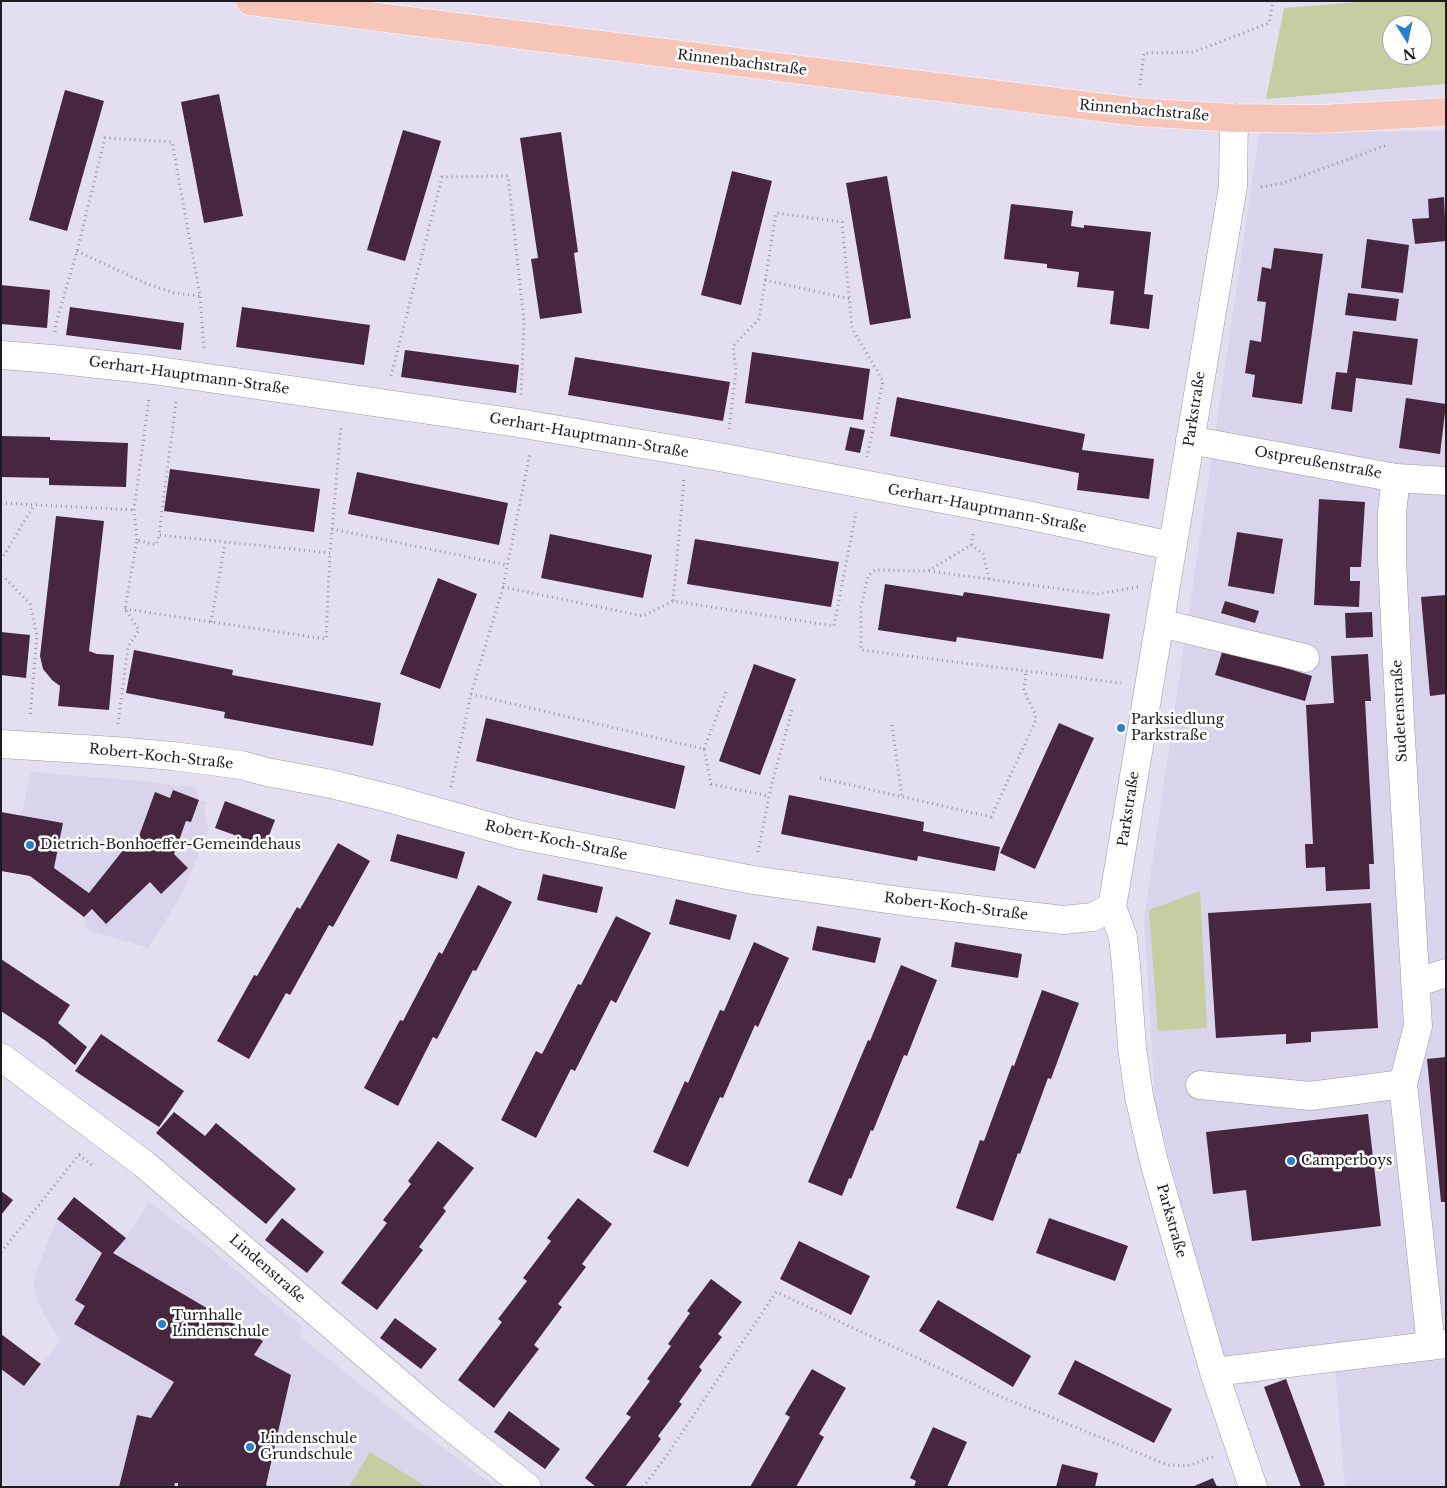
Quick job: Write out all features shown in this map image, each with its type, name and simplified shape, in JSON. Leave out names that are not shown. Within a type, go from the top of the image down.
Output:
[{"type":"main road","name":"Rinnenbachstraße","points":[[250,1],[1137,112],[1234,118],[1320,119],[1446,112]]},
{"type":"street","name":"Parkstraße","points":[[1234,118],[1233,186],[1112,906],[1123,937],[1132,1047],[1139,1096],[1154,1162],[1214,1372],[1253,1487]]},
{"type":"street","name":"Gerhart-Hauptmann-Straße","points":[[1,355],[153,370],[526,424],[725,458],[977,506],[1172,546]]},
{"type":"street","name":"Ostpreußenstraße","points":[[1190,440],[1396,478],[1446,481]]},
{"type":"street","name":"Sudetenstraße","points":[[1396,478],[1392,512],[1393,570],[1418,1026],[1403,1084]]},
{"type":"street","points":[[1160,623],[1305,658]]},
{"type":"street","name":"Robert-Koch-Straße","points":[[1,744],[115,751],[240,765],[388,798],[529,837],[753,880],[908,902],[1063,920],[1093,917],[1112,906]]},
{"type":"street","points":[[1415,983],[1446,973]]},
{"type":"street","name":"Lindenstraße","points":[[1,1057],[144,1164],[435,1414],[527,1487]]},
{"type":"street","points":[[1200,1085],[1310,1096],[1403,1084],[1438,1345],[1214,1372]]},
{"type":"path","points":[[1144,53],[1194,52],[1269,23],[1273,1]]},
{"type":"path","points":[[52,359],[56,323],[77,251],[105,138],[172,142],[200,296],[193,376],[156,545],[137,540]]},
{"type":"path","points":[[1233,186],[1265,187],[1283,183],[1391,144]]},
{"type":"path","points":[[384,404],[442,177],[508,176],[524,321],[521,394],[526,424],[503,587],[472,694],[446,815]]},
{"type":"path","points":[[503,587],[643,616],[673,601],[834,626],[883,381],[852,328],[842,222],[776,213],[759,319],[733,346],[736,371],[725,458]]},
{"type":"path","points":[[77,251],[145,283],[174,293],[200,296]]},
{"type":"path","points":[[765,280],[850,300]]},
{"type":"path","points":[[115,751],[128,647],[138,630],[125,609],[137,540],[134,510],[153,370]]},
{"type":"path","points":[[125,609],[326,640],[330,553],[346,398]]},
{"type":"path","points":[[673,601],[686,452]]},
{"type":"path","points":[[1,503],[134,510]]},
{"type":"path","points":[[1,560],[34,505]]},
{"type":"path","points":[[971,545],[977,506]]},
{"type":"path","points":[[332,529],[507,565]]},
{"type":"path","points":[[159,535],[330,553]]},
{"type":"path","points":[[211,622],[224,543]]},
{"type":"path","points":[[928,571],[971,545]]},
{"type":"path","points":[[971,545],[983,553],[989,579]]},
{"type":"path","points":[[1149,687],[861,650],[861,607],[868,576],[875,570],[928,571],[1097,594],[1167,581]]},
{"type":"path","points":[[1,577],[5,578],[30,604],[38,636],[29,746]]},
{"type":"path","points":[[820,778],[991,817],[1036,720],[1035,713],[1024,689],[1026,672]]},
{"type":"path","points":[[727,689],[704,749],[711,784],[769,796]]},
{"type":"path","points":[[472,694],[704,749]]},
{"type":"path","points":[[753,880],[769,796],[793,706]]},
{"type":"path","points":[[892,725],[902,797]]},
{"type":"path","points":[[1,1252],[98,1129]]},
{"type":"path","points":[[79,1155],[92,1165]]},
{"type":"path","points":[[643,1487],[667,1455],[776,1292],[999,1396],[1168,1464],[1187,1466],[1239,1447]]},
{"type":"shaded area","points":[[1446,131],[1446,1487],[1345,1487],[1335,1367],[1285,1374],[1251,1385],[1227,1383],[1155,1102],[1144,919],[1259,134]]},
{"type":"shaded area","points":[[31,772],[141,781],[196,788],[199,800],[207,802],[204,812],[209,829],[182,894],[148,948],[87,930],[84,917],[89,893],[54,868],[63,823],[21,816]]},
{"type":"shaded area","points":[[74,1197],[126,1238],[149,1202],[206,1245],[302,1327],[300,1337],[495,1487],[9,1487],[1,1481],[1,1369],[25,1386],[60,1341],[38,1304],[34,1281],[57,1219]]},
{"type":"green space","points":[[1372,1],[1446,1],[1446,84],[1266,99],[1284,8]]},
{"type":"green space","points":[[1200,891],[1207,1028],[1158,1031],[1149,910]]},
{"type":"green space","points":[[370,1452],[427,1487],[349,1487]]},
{"type":"building","points":[[65,90],[104,101],[67,231],[29,220]]},
{"type":"building","points":[[219,94],[243,216],[204,223],[181,102]]},
{"type":"building","points":[[403,130],[441,141],[405,261],[367,250]]},
{"type":"building","points":[[561,132],[578,252],[574,253],[582,313],[540,319],[531,259],[538,258],[520,138]]},
{"type":"building","points":[[732,171],[772,181],[741,305],[701,295]]},
{"type":"building","points":[[887,176],[911,318],[870,325],[846,183]]},
{"type":"building","points":[[1444,197],[1446,241],[1415,244],[1412,219],[1429,218],[1428,199]]},
{"type":"building","points":[[1011,204],[1073,211],[1071,226],[1084,228],[1084,225],[1151,232],[1144,294],[1153,295],[1149,329],[1110,324],[1114,291],[1077,287],[1079,272],[1047,268],[1047,264],[1004,259]]},
{"type":"building","points":[[1367,239],[1409,245],[1403,293],[1361,288]]},
{"type":"building","points":[[1274,248],[1323,254],[1302,404],[1252,397],[1255,375],[1245,373],[1250,340],[1261,342],[1266,302],[1257,301],[1262,267],[1271,269]]},
{"type":"building","points":[[1,285],[50,290],[47,328],[1,324]]},
{"type":"building","points":[[1348,293],[1399,299],[1396,321],[1345,315]]},
{"type":"building","points":[[70,307],[184,323],[181,350],[66,335]]},
{"type":"building","points":[[242,307],[370,325],[364,365],[236,347]]},
{"type":"building","points":[[1353,331],[1418,339],[1412,385],[1356,378],[1352,412],[1331,409],[1336,372],[1347,373]]},
{"type":"building","points":[[405,350],[519,365],[516,393],[401,377]]},
{"type":"building","points":[[752,352],[870,369],[863,420],[745,403]]},
{"type":"building","points":[[575,357],[730,382],[723,421],[568,395]]},
{"type":"building","points":[[897,397],[1085,434],[1082,450],[1154,459],[1149,499],[1077,490],[1079,473],[890,436]]},
{"type":"building","points":[[1406,398],[1446,404],[1440,454],[1399,448]]},
{"type":"building","points":[[850,427],[865,430],[860,453],[845,450]]},
{"type":"building","points":[[1,436],[50,437],[50,440],[128,443],[126,487],[49,485],[49,478],[1,477]]},
{"type":"building","points":[[170,469],[320,489],[314,532],[164,511]]},
{"type":"building","points":[[357,472],[508,503],[499,545],[348,514]]},
{"type":"building","points":[[1319,499],[1365,502],[1361,567],[1350,567],[1350,581],[1360,581],[1359,607],[1314,605]]},
{"type":"building","points":[[56,516],[104,521],[89,651],[97,654],[114,655],[109,710],[58,706],[60,686],[43,669],[40,656]]},
{"type":"building","points":[[1237,532],[1283,539],[1274,594],[1228,586]]},
{"type":"building","points":[[550,534],[652,555],[643,598],[541,578]]},
{"type":"building","points":[[695,539],[839,562],[831,607],[687,584]]},
{"type":"building","points":[[438,578],[477,594],[440,689],[400,674]]},
{"type":"building","points":[[885,584],[963,596],[964,592],[1110,614],[1103,659],[957,637],[956,642],[878,630]]},
{"type":"building","points":[[1446,595],[1446,694],[1430,696],[1421,597]]},
{"type":"building","points":[[1225,601],[1259,611],[1255,623],[1221,613]]},
{"type":"building","points":[[1372,612],[1373,637],[1346,638],[1345,613]]},
{"type":"building","points":[[1,632],[30,635],[26,678],[1,675]]},
{"type":"building","points":[[1223,649],[1312,676],[1305,701],[1215,675]]},
{"type":"building","points":[[134,650],[233,670],[232,675],[381,703],[373,746],[224,718],[225,712],[126,693]]},
{"type":"building","points":[[1368,654],[1371,701],[1365,701],[1374,864],[1369,864],[1370,889],[1326,891],[1325,867],[1306,868],[1305,844],[1313,844],[1306,705],[1334,703],[1331,656]]},
{"type":"building","points":[[754,664],[796,679],[760,775],[719,761]]},
{"type":"building","points":[[486,718],[685,766],[675,809],[476,761]]},
{"type":"building","points":[[1059,723],[1094,738],[1035,869],[1000,853]]},
{"type":"building","points":[[173,790],[199,800],[191,822],[186,821],[174,854],[188,868],[161,894],[150,882],[106,924],[92,909],[84,917],[30,876],[1,871],[1,812],[63,823],[54,868],[89,893],[132,839],[139,836],[155,792],[170,798]]},
{"type":"building","points":[[789,795],[924,822],[923,831],[1000,847],[995,871],[918,856],[917,861],[781,834]]},
{"type":"building","points":[[225,801],[275,820],[265,846],[215,828]]},
{"type":"building","points":[[397,834],[465,852],[457,879],[390,861]]},
{"type":"building","points":[[338,843],[370,861],[333,927],[329,925],[290,995],[286,993],[249,1059],[217,1041],[254,975],[257,976],[297,907],[300,909]]},
{"type":"building","points":[[543,874],[603,887],[597,913],[537,900]]},
{"type":"building","points":[[478,885],[512,902],[476,971],[473,970],[437,1039],[433,1037],[398,1106],[364,1088],[400,1020],[403,1021],[439,952],[442,954]]},
{"type":"building","points":[[676,899],[737,915],[730,940],[669,924]]},
{"type":"building","points":[[1371,903],[1378,1028],[1311,1032],[1311,1042],[1286,1044],[1286,1034],[1216,1038],[1208,913]]},
{"type":"building","points":[[616,916],[651,933],[616,1003],[611,1000],[575,1071],[571,1069],[536,1138],[501,1120],[536,1051],[542,1054],[578,984],[581,985]]},
{"type":"building","points":[[817,926],[881,938],[875,963],[812,950]]},
{"type":"building","points":[[754,942],[789,958],[758,1027],[755,1025],[723,1098],[720,1097],[688,1167],[653,1152],[685,1081],[688,1083],[720,1010],[724,1011]]},
{"type":"building","points":[[955,942],[1022,954],[1018,978],[951,967]]},
{"type":"building","points":[[1,959],[70,1005],[58,1023],[87,1047],[75,1065],[46,1041],[1,1011]]},
{"type":"building","points":[[901,965],[937,980],[907,1056],[904,1055],[873,1131],[871,1130],[842,1196],[808,1182]]},
{"type":"building","points":[[1042,990],[1079,1003],[1051,1079],[1048,1078],[993,1221],[956,1208],[980,1140],[984,1141]]},
{"type":"building","points":[[101,1034],[184,1091],[159,1127],[75,1071]]},
{"type":"building","points":[[1446,1057],[1446,1202],[1441,1202],[1427,1059]]},
{"type":"building","points":[[174,1112],[205,1136],[216,1123],[296,1189],[266,1224],[156,1133]]},
{"type":"building","name":"Camperboys","points":[[1368,1114],[1381,1226],[1252,1241],[1246,1190],[1213,1194],[1206,1132]]},
{"type":"building","points":[[438,1141],[474,1168],[443,1208],[446,1211],[419,1247],[423,1250],[377,1310],[341,1283],[387,1223],[383,1220],[411,1184],[408,1181]]},
{"type":"building","points":[[1,1191],[13,1200],[1,1215]]},
{"type":"building","points":[[74,1197],[126,1238],[113,1253],[263,1341],[254,1355],[291,1375],[266,1485],[269,1487],[178,1487],[178,1483],[175,1483],[174,1487],[119,1487],[137,1415],[151,1418],[174,1382],[74,1324],[85,1306],[75,1300],[102,1253],[57,1219]]},
{"type":"building","points":[[578,1198],[612,1224],[582,1264],[586,1267],[558,1304],[562,1307],[534,1345],[539,1349],[494,1408],[458,1380],[502,1322],[498,1319],[527,1281],[523,1278],[551,1241],[547,1238]]},
{"type":"building","points":[[282,1218],[324,1252],[307,1273],[265,1240]]},
{"type":"building","points":[[1049,1218],[1128,1246],[1115,1281],[1036,1253]]},
{"type":"building","points":[[799,1241],[870,1276],[851,1315],[780,1279]]},
{"type":"building","points":[[711,1279],[742,1302],[718,1334],[722,1337],[699,1367],[702,1370],[679,1402],[682,1404],[658,1436],[661,1439],[625,1487],[596,1487],[585,1478],[631,1417],[626,1414],[650,1381],[647,1379],[671,1346],[668,1344],[690,1313],[687,1311]]},
{"type":"building","points":[[938,1300],[1031,1356],[1013,1387],[919,1331]]},
{"type":"building","points":[[395,1318],[437,1349],[421,1369],[380,1338]]},
{"type":"building","points":[[1,1334],[41,1364],[24,1386],[1,1369]]},
{"type":"building","points":[[1075,1360],[1172,1409],[1154,1443],[1058,1394]]},
{"type":"building","points":[[812,1369],[846,1388],[819,1434],[824,1437],[796,1487],[750,1487],[790,1417],[785,1414]]},
{"type":"building","points":[[1286,1379],[1325,1485],[1301,1487],[1264,1387]]},
{"type":"building","points":[[509,1411],[560,1449],[545,1469],[494,1432]]},
{"type":"building","points":[[933,1427],[967,1442],[947,1487],[914,1487],[916,1481],[910,1478]]},
{"type":"building","points":[[1062,1464],[1098,1473],[1095,1487],[1056,1487]]},
{"type":"building","points":[[1213,1478],[1217,1487],[1192,1487]]},
{"type":"tram line","points":[[1121,1],[1176,1]]},
{"type":"place","name":"Parksiedlung Parkstraße","points":[[1121,728]]},
{"type":"place","name":"Dietrich-Bonhoeffer-Gemeindehaus","points":[[30,845]]},
{"type":"place","name":"Camperboys","points":[[1291,1161]]},
{"type":"place","name":"Turnhalle Lindenschule","points":[[162,1324]]},
{"type":"place","name":"Lindenschule Grundschule","points":[[250,1447]]}]
